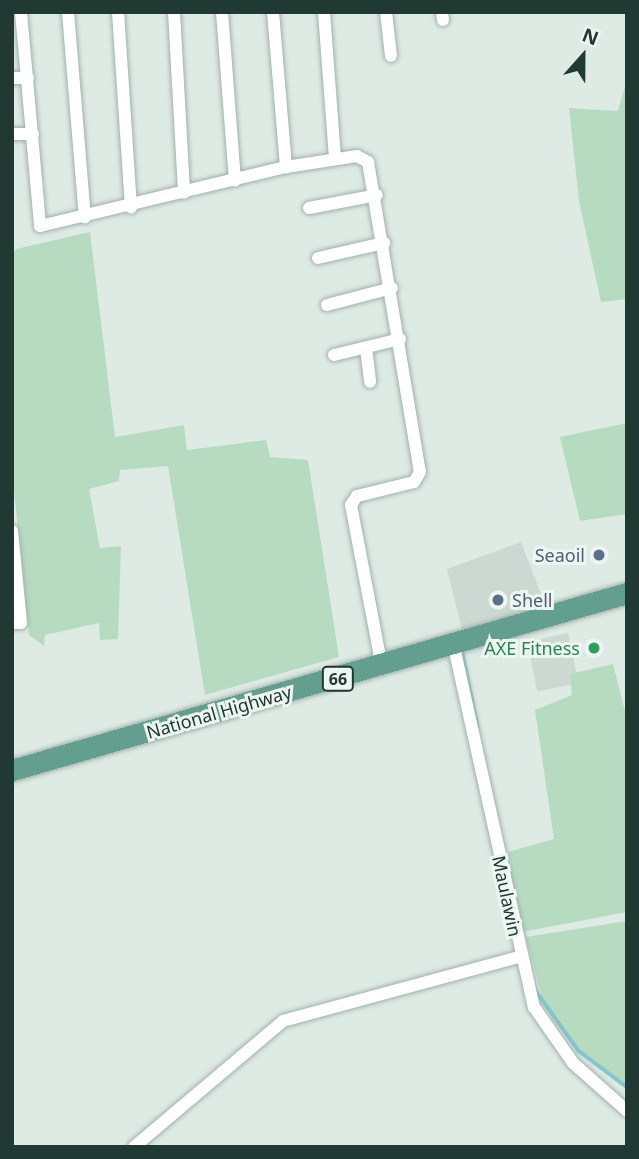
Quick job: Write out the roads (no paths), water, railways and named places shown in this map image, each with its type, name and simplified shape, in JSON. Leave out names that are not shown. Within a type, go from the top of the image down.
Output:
[{"type":"main road","name":"National Highway","points":[[12,770],[454,647],[627,593]]},
{"type":"street","points":[[68,12],[85,217]]},
{"type":"street","points":[[118,12],[131,208]]},
{"type":"street","points":[[174,12],[184,193]]},
{"type":"street","points":[[222,12],[235,180]]},
{"type":"street","points":[[273,12],[286,167]]},
{"type":"street","points":[[324,12],[335,158]]},
{"type":"street","points":[[386,12],[391,55]]},
{"type":"street","points":[[18,13],[28,78],[37,224],[131,208],[286,167],[335,158],[363,157],[377,195],[420,472],[414,482],[358,496],[351,505],[382,667]]},
{"type":"street","points":[[12,78],[28,78]]},
{"type":"street","points":[[12,134],[33,134]]},
{"type":"street","points":[[309,208],[377,195]]},
{"type":"street","points":[[318,258],[384,243]]},
{"type":"street","points":[[327,305],[392,288]]},
{"type":"street","points":[[334,355],[400,339]]},
{"type":"street","points":[[366,348],[370,382]]},
{"type":"street","points":[[12,531],[21,623],[12,623]]},
{"type":"street","name":"Maulawin","points":[[454,647],[519,957],[534,1007],[573,1063],[627,1111]]},
{"type":"street","points":[[134,1147],[283,1021],[519,957]]},
{"type":"waterway","points":[[462,649],[478,727]]},
{"type":"waterway","points":[[536,991],[579,1051],[627,1087]]},
{"type":"place","name":"Seaoil","points":[[599,555]]},
{"type":"place","name":"Shell","points":[[498,600]]},
{"type":"place","name":"AXE Fitness","points":[[594,648]]}]
